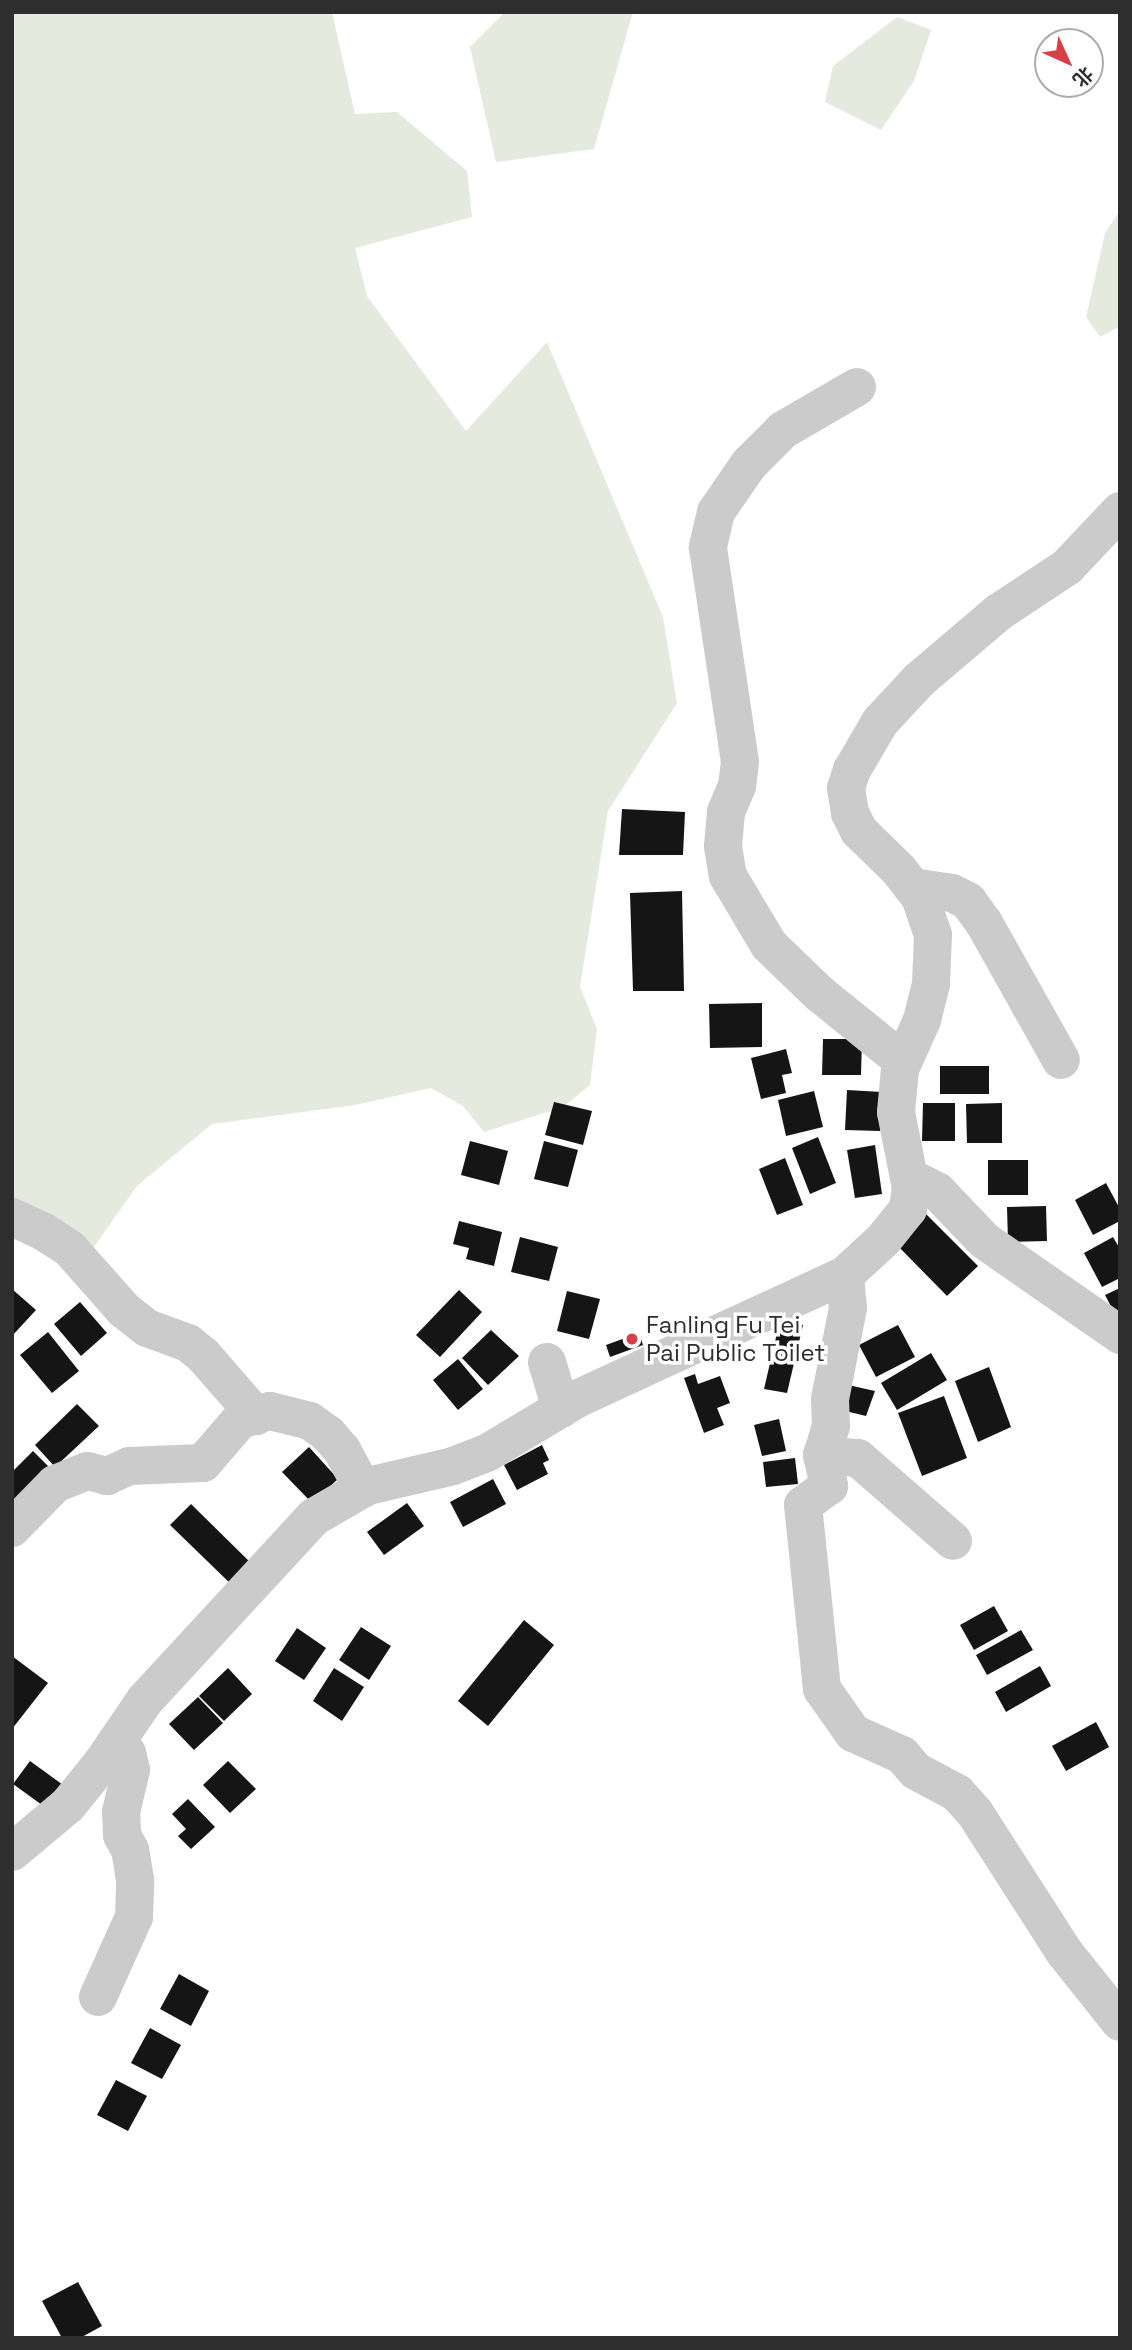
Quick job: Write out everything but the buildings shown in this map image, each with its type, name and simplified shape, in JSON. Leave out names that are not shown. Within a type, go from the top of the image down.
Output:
[{"type":"street","points":[[857,387],[783,430],[749,464],[716,512],[708,548],[740,762],[737,786],[726,813],[723,846],[728,876],[769,945],[820,994],[903,1061]]},
{"type":"street","points":[[16,1844],[68,1805],[117,1742],[145,1700],[314,1517],[363,1489],[453,1466],[487,1453],[579,1398],[845,1275],[883,1240],[908,1209],[911,1188],[896,1112],[903,1061],[922,1020],[931,984],[933,935],[920,897],[899,870],[859,831],[850,813],[846,788],[852,770],[880,722],[919,680],[999,612],[1067,567],[1120,511]]},
{"type":"street","points":[[912,887],[952,892],[968,901],[984,923],[1061,1060]]},
{"type":"street","points":[[911,1188],[921,1183],[937,1191],[985,1241],[1097,1323],[1120,1335]]},
{"type":"street","points":[[12,1217],[44,1232],[70,1250],[124,1310],[147,1328],[188,1343],[256,1416]]},
{"type":"street","points":[[845,1275],[848,1308],[830,1399],[831,1426],[822,1455],[829,1486],[803,1505],[822,1689],[853,1733],[902,1755],[916,1771],[957,1793],[999,1846],[1065,1953],[1120,2022]]},
{"type":"street","points":[[547,1362],[561,1409]]},
{"type":"street","points":[[12,1528],[55,1483],[88,1471],[107,1476],[129,1466],[203,1463],[240,1420],[270,1411],[310,1421],[328,1434],[342,1450],[363,1489]]},
{"type":"street","points":[[822,1455],[858,1458],[953,1541]]},
{"type":"street","points":[[98,1997],[134,1917],[135,1880],[130,1850],[122,1835],[121,1812],[131,1770],[127,1753],[117,1742]]},
{"type":"shaded area","points":[[12,12],[332,12],[355,114],[397,112],[467,171],[472,217],[355,248],[367,296],[466,431],[547,342],[663,617],[677,703],[608,811],[580,987],[597,1029],[590,1085],[563,1107],[484,1132],[463,1106],[431,1088],[355,1105],[212,1124],[137,1186],[89,1254],[12,1206]]},
{"type":"shaded area","points":[[505,12],[633,12],[594,149],[496,162],[470,47]]},
{"type":"shaded area","points":[[897,17],[931,30],[914,81],[881,130],[825,102],[833,66]]},
{"type":"shaded area","points":[[1120,211],[1120,326],[1100,337],[1086,317],[1105,233]]},
{"type":"place","name":"Fanling Fu Tei Pai Public Toilet","points":[[632,1339]]}]
